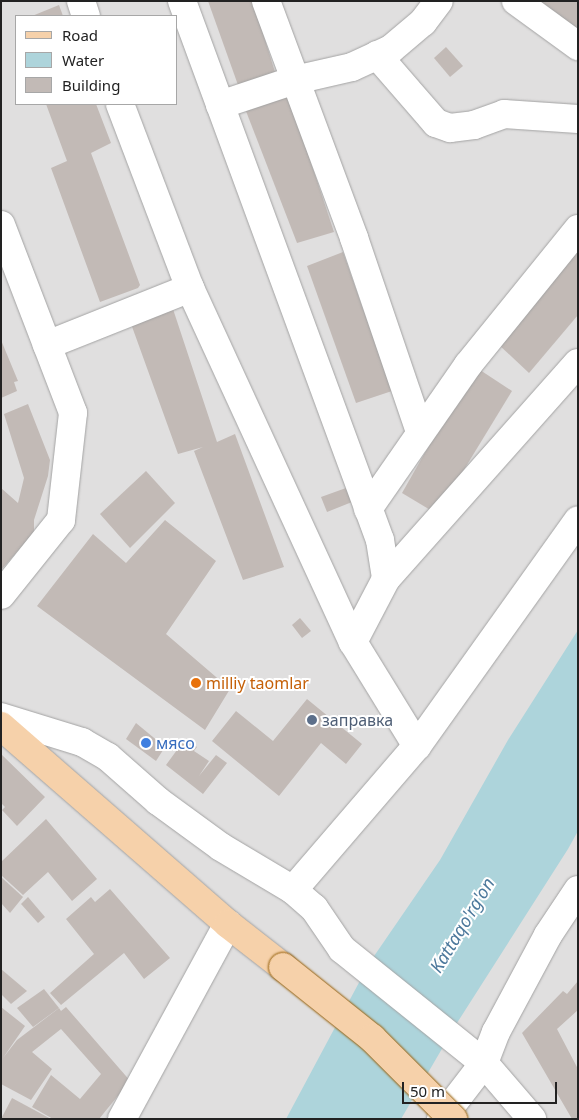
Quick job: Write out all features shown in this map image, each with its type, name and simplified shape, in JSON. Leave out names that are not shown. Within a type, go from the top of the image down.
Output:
[{"type":"main road","points":[[1,726],[228,924],[372,1038],[454,1119]]},
{"type":"street","points":[[80,1],[86,15]]},
{"type":"street","points":[[182,1],[380,540],[386,580]]},
{"type":"street","points":[[266,1],[354,238],[420,432]]},
{"type":"street","points":[[220,105],[295,80],[352,67],[391,49],[424,22],[439,1]]},
{"type":"street","points":[[516,1],[578,46]]},
{"type":"street","points":[[377,55],[436,123],[450,128],[474,125],[504,114],[578,119]]},
{"type":"street","points":[[120,105],[190,288],[353,642],[418,746]]},
{"type":"street","points":[[1,225],[73,413],[61,520],[1,595]]},
{"type":"street","points":[[368,509],[468,365],[578,229]]},
{"type":"street","points":[[47,345],[190,288]]},
{"type":"street","points":[[353,642],[386,580],[578,363]]},
{"type":"street","points":[[293,890],[418,746],[578,520]]},
{"type":"street","points":[[1,718],[82,742],[108,757],[158,801],[221,847],[293,890],[314,908],[342,949],[476,1056],[532,1119]]},
{"type":"street","points":[[441,1119],[476,1056],[496,1032],[543,944],[578,890]]},
{"type":"street","points":[[122,1119],[228,924]]},
{"type":"shaded area","points":[[1,1],[578,1],[578,1119],[1,1119]]},
{"type":"water","name":"Kattaqo'rg'on","points":[[578,630],[578,831],[568,849],[457,1023],[401,1119],[286,1119],[370,962],[440,860],[508,740]]},
{"type":"building","points":[[208,1],[253,1],[275,72],[238,85]]},
{"type":"building","points":[[532,1],[578,1],[578,35]]},
{"type":"building","points":[[59,5],[63,15],[34,15]]},
{"type":"building","points":[[446,47],[463,66],[450,77],[434,58]]},
{"type":"building","points":[[289,96],[334,232],[297,243],[244,106]]},
{"type":"building","points":[[46,105],[96,105],[111,143],[91,153],[140,285],[138,288],[100,302],[51,168],[67,161]]},
{"type":"building","points":[[578,244],[578,315],[529,373],[498,344]]},
{"type":"building","points":[[343,252],[392,391],[356,403],[307,266]]},
{"type":"building","points":[[171,303],[217,442],[235,434],[284,567],[243,580],[194,451],[203,447],[178,454],[130,321]]},
{"type":"building","points":[[1,340],[18,381],[14,382],[17,391],[1,398]]},
{"type":"building","points":[[477,368],[512,391],[437,514],[402,493],[472,370]]},
{"type":"building","points":[[28,404],[50,460],[48,476],[34,520],[34,533],[1,570],[1,488],[18,503],[24,478],[4,414]]},
{"type":"building","points":[[146,471],[175,503],[130,548],[100,514]]},
{"type":"building","points":[[346,488],[352,502],[327,512],[321,497]]},
{"type":"building","points":[[165,520],[216,561],[166,634],[230,689],[205,730],[37,606],[93,534],[126,563]]},
{"type":"building","points":[[300,618],[311,631],[302,638],[292,625]]},
{"type":"building","points":[[307,699],[362,744],[346,764],[321,743],[279,796],[212,741],[236,711],[273,741]]},
{"type":"building","name":"мясо","points":[[136,723],[165,747],[156,761],[126,739]]},
{"type":"building","points":[[185,739],[197,747],[194,751],[209,761],[199,776],[216,755],[227,763],[203,794],[166,765]]},
{"type":"building","points":[[1,754],[45,797],[17,826],[2,810],[5,807],[1,803]]},
{"type":"building","points":[[46,819],[97,879],[72,901],[48,872],[23,895],[1,875],[1,862]]},
{"type":"building","points":[[1,877],[23,897],[10,913],[1,903]]},
{"type":"building","points":[[110,889],[170,958],[144,979],[124,953],[61,1005],[50,993],[94,954],[66,919],[91,897],[95,902]]},
{"type":"building","points":[[28,897],[45,917],[38,923],[21,904]]},
{"type":"building","points":[[1,969],[27,991],[11,1004],[1,994]]},
{"type":"building","points":[[578,981],[578,1010],[557,1029],[578,1069],[578,1119],[572,1119],[522,1033],[563,991],[567,994]]},
{"type":"building","points":[[44,989],[59,1008],[33,1027],[17,1008]]},
{"type":"building","points":[[1,1007],[25,1026],[3,1058],[17,1040],[59,1008],[61,1011],[66,1007],[132,1083],[127,1100],[121,1092],[99,1119],[53,1119],[32,1107],[51,1075],[80,1099],[101,1074],[61,1029],[32,1052],[52,1069],[31,1100],[1,1084]]},
{"type":"building","points":[[12,1098],[51,1119],[1,1119]]},
{"type":"place","name":"milliy taomlar","points":[[196,683]]},
{"type":"place","name":"заправка","points":[[312,720]]},
{"type":"place","name":"мясо","points":[[146,743]]}]
